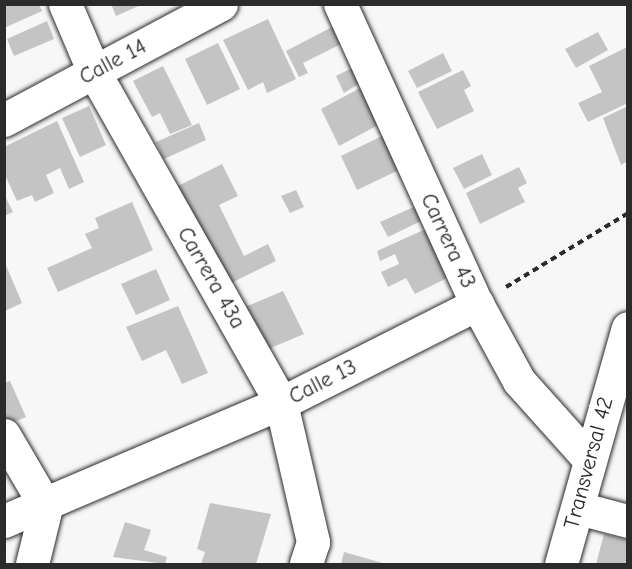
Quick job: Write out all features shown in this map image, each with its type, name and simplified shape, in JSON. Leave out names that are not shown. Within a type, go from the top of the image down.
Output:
[{"type":"street","name":"Carrera 43a","points":[[65,4],[94,72],[281,403],[313,542],[306,564]]},
{"type":"street","name":"Calle 14","points":[[4,120],[221,4]]},
{"type":"street","name":"Carrera 43","points":[[340,4],[477,304],[519,381],[588,458]]},
{"type":"street","name":"Calle 13","points":[[4,521],[46,507],[281,403],[477,304]]},
{"type":"street","name":"Transversal 42","points":[[561,564],[578,508],[588,458],[627,328]]},
{"type":"street","points":[[4,435],[46,507],[32,564]]},
{"type":"street","points":[[578,508],[627,521]]},
{"type":"path","points":[[477,304],[627,213]]},
{"type":"building","points":[[4,4],[39,4],[42,11],[4,28]]},
{"type":"building","points":[[111,4],[143,4],[116,16]]},
{"type":"building","points":[[268,19],[296,79],[267,93],[263,82],[248,90],[223,40]]},
{"type":"building","points":[[47,21],[54,39],[14,56],[7,39]]},
{"type":"building","points":[[332,27],[341,44],[303,63],[308,73],[299,77],[286,51]]},
{"type":"building","points":[[598,32],[608,50],[576,68],[565,49]]},
{"type":"building","points":[[218,43],[240,89],[207,105],[185,59]]},
{"type":"building","points":[[627,47],[628,103],[588,122],[578,103],[602,92],[589,66]]},
{"type":"building","points":[[443,53],[452,71],[417,88],[408,71]]},
{"type":"building","points":[[163,66],[192,125],[170,134],[160,113],[152,117],[133,81]]},
{"type":"building","points":[[352,68],[360,83],[344,93],[336,76]]},
{"type":"building","points":[[463,70],[471,86],[464,90],[474,111],[437,129],[418,92]]},
{"type":"building","points":[[362,87],[380,124],[339,146],[321,109]]},
{"type":"building","points":[[89,106],[106,145],[80,157],[62,118]]},
{"type":"building","points":[[628,106],[628,161],[621,165],[603,118]]},
{"type":"building","points":[[57,121],[84,182],[69,189],[60,168],[46,175],[54,193],[35,202],[32,195],[17,201],[4,173],[4,147]]},
{"type":"building","points":[[199,123],[206,140],[164,159],[156,142]]},
{"type":"building","points":[[382,136],[399,170],[357,190],[341,156]]},
{"type":"building","points":[[482,154],[492,175],[464,189],[453,168]]},
{"type":"building","points":[[222,164],[238,196],[219,205],[244,256],[268,244],[276,261],[227,285],[178,186]]},
{"type":"building","points":[[519,167],[527,183],[518,188],[525,202],[480,224],[466,193]]},
{"type":"building","points":[[296,190],[304,207],[290,213],[281,196]]},
{"type":"building","points":[[4,194],[13,212],[4,216]]},
{"type":"building","points":[[132,202],[153,250],[58,292],[47,268],[92,248],[85,234],[99,228],[95,218]]},
{"type":"building","points":[[416,206],[423,220],[388,237],[380,222]]},
{"type":"building","points":[[430,227],[453,275],[415,294],[406,278],[388,287],[381,272],[399,264],[395,254],[380,261],[377,251]]},
{"type":"building","points":[[5,263],[22,303],[5,311]]},
{"type":"building","points":[[156,269],[170,300],[136,315],[121,284]]},
{"type":"building","points":[[283,291],[304,334],[259,353],[238,310]]},
{"type":"building","points":[[178,306],[208,373],[182,384],[166,350],[142,361],[126,327]]},
{"type":"building","points":[[10,381],[26,417],[4,426],[4,383]]},
{"type":"building","points":[[210,503],[271,514],[256,564],[201,564],[205,552],[197,549]]},
{"type":"building","points":[[125,522],[151,530],[144,550],[167,557],[165,564],[113,557]]},
{"type":"building","points":[[604,534],[628,540],[628,564],[596,564]]},
{"type":"building","points":[[344,552],[386,564],[341,564]]}]
